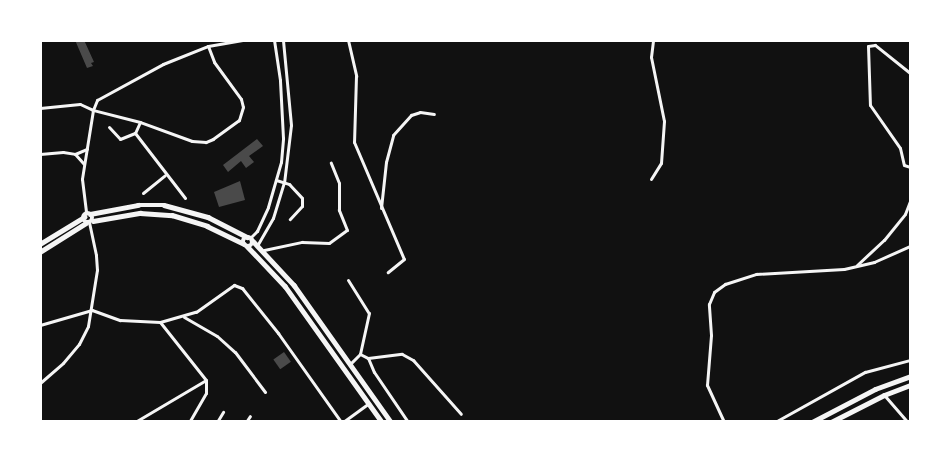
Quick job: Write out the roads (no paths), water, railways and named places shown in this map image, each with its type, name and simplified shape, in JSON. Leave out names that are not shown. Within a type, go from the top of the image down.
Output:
[{"type":"main road","points":[[40,244],[88,219],[138,205],[164,205],[208,218],[250,238],[264,250],[294,285],[392,422]]},
{"type":"main road","points":[[40,252],[88,219],[140,213],[172,215],[207,226],[245,245],[285,286],[382,422]]},
{"type":"main road","points":[[245,245],[251,245],[250,238]]},
{"type":"main road","points":[[812,422],[875,389],[910,376]]},
{"type":"main road","points":[[831,422],[884,395],[910,385]]},
{"type":"street","points":[[40,383],[63,363],[79,344],[92,310],[96,255],[82,179],[93,110],[101,98],[163,64],[208,46],[242,40]]},
{"type":"street","points":[[250,238],[257,231],[268,207],[276,180],[283,138],[280,80],[274,40]]},
{"type":"street","points":[[348,40],[356,76],[354,142],[381,210],[404,259],[388,272]]},
{"type":"street","points":[[651,179],[660,163],[664,121],[651,57],[653,40]]},
{"type":"street","points":[[258,244],[273,218],[284,183],[291,124],[285,42]]},
{"type":"street","points":[[910,73],[875,45],[868,46],[870,105],[900,147],[904,165],[910,167]]},
{"type":"street","points":[[40,108],[80,104],[199,142],[213,140],[238,120],[243,107],[241,99],[214,62],[208,46]]},
{"type":"street","points":[[381,210],[386,162],[393,135],[411,116],[420,112],[434,114]]},
{"type":"street","points":[[109,127],[120,139],[135,133],[140,122]]},
{"type":"street","points":[[135,133],[165,175],[185,198]]},
{"type":"street","points":[[40,153],[75,154],[87,149]]},
{"type":"street","points":[[75,154],[84,165]]},
{"type":"street","points":[[264,250],[302,242],[329,243],[347,230],[339,210],[339,183],[331,163]]},
{"type":"street","points":[[143,193],[165,175]]},
{"type":"street","points":[[276,180],[296,189],[302,198],[302,206],[290,219]]},
{"type":"street","points":[[854,267],[884,240],[905,214],[910,201]]},
{"type":"street","points":[[724,422],[707,385],[711,335],[709,304],[714,292],[724,284],[756,274],[854,267],[891,256],[910,246]]},
{"type":"street","points":[[348,280],[369,313],[360,354],[350,364]]},
{"type":"street","points":[[40,325],[92,310],[120,320],[160,322],[196,312],[234,285],[242,288],[342,422],[369,403]]},
{"type":"street","points":[[183,316],[217,336],[235,352],[265,392]]},
{"type":"street","points":[[160,322],[206,380],[206,393],[189,422]]},
{"type":"street","points":[[360,354],[368,358],[402,354],[413,360],[462,414]]},
{"type":"street","points":[[368,358],[374,372],[408,422]]},
{"type":"street","points":[[775,422],[865,372],[910,360]]},
{"type":"street","points":[[135,422],[206,380]]},
{"type":"street","points":[[884,395],[908,422]]},
{"type":"street","points":[[217,422],[223,412]]},
{"type":"street","points":[[246,422],[249,416]]}]
